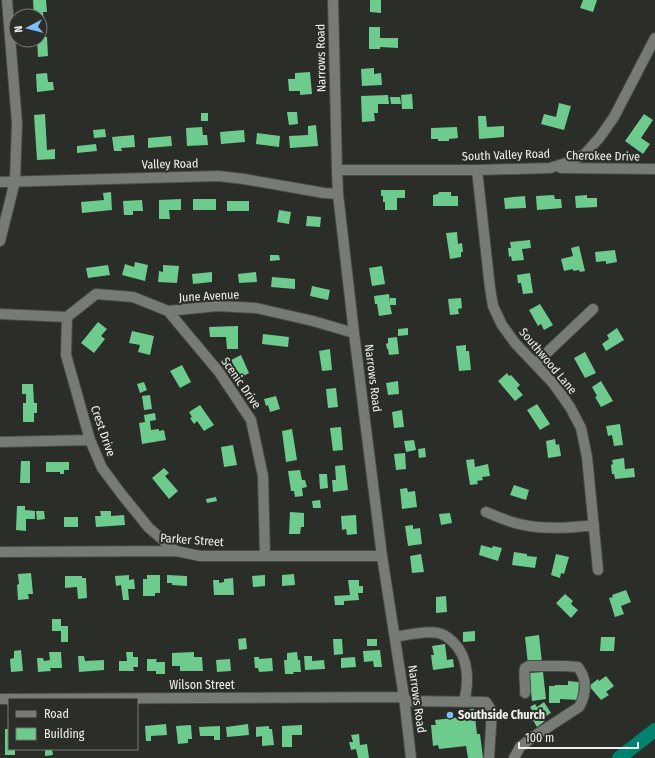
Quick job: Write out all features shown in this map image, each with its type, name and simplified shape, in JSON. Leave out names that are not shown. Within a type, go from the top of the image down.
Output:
[{"type":"street","points":[[0,241],[15,181],[17,123],[7,0]]},
{"type":"street","name":"Narrows Road","points":[[333,0],[338,194],[382,556],[412,758]]},
{"type":"street","name":"South Valley Road","points":[[337,170],[476,170],[550,168],[569,162],[585,154],[600,138],[614,117],[655,38]]},
{"type":"street","points":[[588,150],[592,161],[598,168]]},
{"type":"street","name":"Cherokee Drive","points":[[550,168],[655,169]]},
{"type":"street","name":"Southwood Lane","points":[[476,170],[493,306],[502,325],[515,343],[553,383],[570,407],[581,428],[587,457],[598,570]]},
{"type":"street","name":"Valley Road","points":[[0,182],[218,176],[338,194]]},
{"type":"street","name":"June Avenue","points":[[67,317],[96,294],[133,297],[168,311],[216,306],[256,308],[313,321],[354,333]]},
{"type":"street","points":[[535,364],[593,309]]},
{"type":"street","name":"Scenic Drive","points":[[168,311],[219,372],[252,420],[263,476],[266,556]]},
{"type":"street","points":[[0,314],[67,317]]},
{"type":"street","name":"Crest Drive","points":[[67,317],[66,355],[90,440],[102,468],[149,528],[176,551]]},
{"type":"street","points":[[0,442],[90,440]]},
{"type":"street","points":[[486,512],[510,522],[524,525],[549,528],[573,528],[594,525]]},
{"type":"street","name":"Parker Street","points":[[0,552],[176,551],[200,556],[382,556]]},
{"type":"street","points":[[395,637],[438,633],[448,637],[460,649],[466,663],[467,692],[464,702]]},
{"type":"street","points":[[514,758],[520,747],[579,707],[583,701],[585,691],[584,677],[578,667],[529,666],[525,668],[524,674],[526,693]]},
{"type":"street","name":"Wilson Street","points":[[138,699],[404,699],[486,702],[492,711],[489,758]]},
{"type":"building","points":[[33,0],[46,0],[47,8],[34,8]]},
{"type":"building","points":[[370,0],[381,0],[381,13],[370,12]]},
{"type":"building","points":[[583,0],[597,0],[593,12],[580,8]]},
{"type":"building","points":[[369,27],[380,27],[380,38],[398,38],[398,48],[380,47],[380,49],[369,49]]},
{"type":"building","points":[[37,48],[48,48],[48,56],[38,57]]},
{"type":"building","points":[[374,68],[374,74],[381,73],[382,85],[362,86],[361,69]]},
{"type":"building","points":[[310,72],[312,94],[300,95],[300,91],[289,91],[288,79],[295,79],[295,73]]},
{"type":"building","points":[[47,73],[48,82],[53,82],[54,90],[37,92],[36,74]]},
{"type":"building","points":[[412,94],[413,109],[402,109],[401,95]]},
{"type":"building","points":[[388,95],[389,104],[378,104],[378,113],[374,113],[375,121],[362,122],[361,96]]},
{"type":"building","points":[[390,97],[400,97],[401,104],[391,104]]},
{"type":"building","points":[[559,103],[571,106],[564,130],[541,124],[544,114],[556,117]]},
{"type":"building","points":[[287,112],[297,112],[298,124],[289,125]]},
{"type":"building","points":[[201,113],[208,113],[208,121],[201,121]]},
{"type":"building","points":[[45,114],[47,150],[55,149],[55,159],[37,160],[34,115]]},
{"type":"building","points":[[644,114],[653,120],[641,138],[650,144],[643,154],[625,141]]},
{"type":"building","points":[[478,116],[486,116],[487,127],[504,126],[504,137],[479,139]]},
{"type":"building","points":[[316,125],[318,146],[290,148],[289,136],[308,135],[308,126]]},
{"type":"building","points":[[202,127],[203,135],[207,135],[208,145],[187,146],[186,128]]},
{"type":"building","points":[[457,127],[458,138],[449,139],[449,141],[438,141],[438,139],[431,139],[431,128]]},
{"type":"building","points":[[105,129],[106,137],[94,138],[93,130]]},
{"type":"building","points":[[244,130],[245,142],[221,144],[220,132]]},
{"type":"building","points":[[257,133],[280,136],[279,147],[256,144]]},
{"type":"building","points":[[134,135],[135,147],[121,148],[122,151],[114,151],[112,137]]},
{"type":"building","points":[[171,136],[172,146],[148,148],[148,138]]},
{"type":"building","points":[[96,144],[97,151],[77,153],[77,146]]},
{"type":"building","points":[[381,190],[405,190],[405,198],[397,198],[397,210],[385,210],[385,202],[383,202],[383,196],[381,196]]},
{"type":"building","points":[[111,192],[112,210],[82,213],[81,202],[104,200],[103,193]]},
{"type":"building","points":[[439,192],[451,192],[451,196],[458,196],[458,206],[433,206],[433,195],[438,194]]},
{"type":"building","points":[[554,195],[555,199],[561,199],[562,208],[537,210],[536,196]]},
{"type":"building","points":[[587,195],[587,198],[597,198],[597,207],[576,208],[575,196]]},
{"type":"building","points":[[525,196],[526,208],[505,209],[504,198]]},
{"type":"building","points":[[181,199],[181,210],[169,210],[170,219],[159,219],[159,200]]},
{"type":"building","points":[[193,199],[216,199],[216,210],[193,210]]},
{"type":"building","points":[[142,200],[143,211],[133,211],[133,215],[124,215],[123,201]]},
{"type":"building","points":[[227,201],[249,201],[249,211],[227,211]]},
{"type":"building","points":[[279,210],[291,212],[289,224],[277,222]]},
{"type":"building","points":[[307,216],[321,217],[320,227],[306,226]]},
{"type":"building","points":[[457,232],[458,244],[462,243],[463,252],[461,252],[461,257],[450,259],[446,233]]},
{"type":"building","points":[[530,240],[531,248],[522,249],[524,260],[512,261],[511,256],[509,257],[508,248],[511,248],[510,242]]},
{"type":"building","points":[[579,246],[585,271],[573,271],[573,269],[564,271],[561,259],[573,256],[571,248]]},
{"type":"building","points":[[615,250],[617,262],[606,264],[606,261],[596,262],[595,252]]},
{"type":"building","points":[[270,255],[279,255],[280,260],[270,261]]},
{"type":"building","points":[[135,262],[148,265],[145,281],[122,275],[125,264],[134,267]]},
{"type":"building","points":[[108,265],[110,275],[88,278],[86,268]]},
{"type":"building","points":[[163,265],[179,266],[177,283],[158,282],[159,271],[163,272]]},
{"type":"building","points":[[382,266],[385,284],[372,286],[369,268]]},
{"type":"building","points":[[212,272],[212,282],[193,284],[192,274]]},
{"type":"building","points":[[256,272],[257,282],[239,283],[238,274]]},
{"type":"building","points":[[530,273],[533,293],[523,294],[521,283],[518,283],[517,275]]},
{"type":"building","points":[[272,277],[295,279],[295,289],[271,287]]},
{"type":"building","points":[[312,286],[330,290],[328,300],[310,296]]},
{"type":"building","points":[[389,294],[390,303],[390,298],[396,298],[396,305],[390,305],[392,314],[379,316],[374,296]]},
{"type":"building","points":[[461,298],[462,308],[458,309],[459,314],[450,315],[448,299]]},
{"type":"building","points":[[540,304],[553,325],[544,330],[541,324],[538,326],[529,310]]},
{"type":"building","points":[[98,322],[107,329],[101,336],[105,339],[94,353],[81,343]]},
{"type":"building","points":[[238,326],[238,349],[227,349],[226,337],[210,337],[209,327]]},
{"type":"building","points":[[408,328],[408,335],[398,336],[398,329]]},
{"type":"building","points":[[617,328],[624,340],[606,351],[602,344],[609,339],[607,335]]},
{"type":"building","points":[[132,331],[154,336],[150,355],[138,352],[140,345],[129,343]]},
{"type":"building","points":[[263,334],[289,337],[288,347],[262,344]]},
{"type":"building","points":[[397,337],[399,354],[389,355],[386,344],[388,343],[388,338]]},
{"type":"building","points":[[466,345],[466,351],[469,351],[471,370],[459,371],[456,346]]},
{"type":"building","points":[[330,349],[332,370],[322,371],[319,351]]},
{"type":"building","points":[[585,352],[596,373],[585,378],[574,358]]},
{"type":"building","points":[[241,355],[249,373],[240,378],[231,360]]},
{"type":"building","points":[[182,365],[191,382],[180,388],[170,371]]},
{"type":"building","points":[[507,373],[509,376],[511,375],[520,385],[517,388],[523,395],[515,401],[498,381]]},
{"type":"building","points":[[398,381],[399,394],[388,395],[386,383]]},
{"type":"building","points":[[601,381],[613,401],[601,407],[595,397],[597,396],[592,387]]},
{"type":"building","points":[[144,382],[147,390],[140,393],[137,384]]},
{"type":"building","points":[[22,384],[33,384],[34,403],[37,403],[37,413],[34,413],[34,422],[23,422],[23,403],[26,403],[26,394],[22,394]]},
{"type":"building","points":[[336,388],[338,407],[328,408],[326,389]]},
{"type":"building","points":[[150,395],[152,409],[144,410],[142,396]]},
{"type":"building","points":[[276,396],[280,409],[270,412],[264,399]]},
{"type":"building","points":[[537,404],[550,424],[540,430],[527,410]]},
{"type":"building","points":[[200,405],[214,425],[204,431],[197,421],[194,424],[190,418],[192,417],[189,412]]},
{"type":"building","points":[[402,410],[404,427],[394,428],[392,412]]},
{"type":"building","points":[[155,413],[156,420],[150,421],[151,430],[164,430],[166,440],[142,444],[139,423],[145,422],[144,415]]},
{"type":"building","points":[[620,424],[623,445],[614,446],[612,435],[608,436],[606,426]]},
{"type":"building","points":[[341,427],[343,450],[333,451],[330,428]]},
{"type":"building","points":[[292,429],[297,460],[286,462],[282,431]]},
{"type":"building","points":[[555,439],[556,445],[559,444],[561,456],[548,458],[546,441]]},
{"type":"building","points":[[414,440],[416,450],[406,452],[404,441]]},
{"type":"building","points":[[233,445],[237,465],[224,467],[221,447]]},
{"type":"building","points":[[425,448],[426,457],[419,458],[418,449]]},
{"type":"building","points":[[405,453],[406,469],[396,470],[394,454]]},
{"type":"building","points":[[624,458],[625,469],[634,468],[635,477],[615,479],[614,474],[612,474],[612,460]]},
{"type":"building","points":[[474,459],[475,467],[488,464],[490,476],[482,477],[483,480],[477,481],[478,484],[470,485],[466,460]]},
{"type":"building","points":[[21,461],[30,461],[30,483],[20,483]]},
{"type":"building","points":[[46,462],[69,462],[69,470],[64,470],[64,474],[60,474],[60,472],[46,472]]},
{"type":"building","points":[[345,465],[348,490],[333,492],[332,480],[336,480],[335,466]]},
{"type":"building","points":[[164,468],[169,473],[165,476],[178,491],[169,499],[152,478]]},
{"type":"building","points":[[300,470],[302,480],[305,480],[307,487],[302,488],[303,496],[295,497],[294,491],[291,491],[288,471]]},
{"type":"building","points":[[319,474],[327,474],[328,488],[320,489]]},
{"type":"building","points":[[514,485],[529,490],[526,500],[510,495]]},
{"type":"building","points":[[407,488],[408,492],[415,491],[417,507],[402,509],[400,489]]},
{"type":"building","points":[[216,497],[217,501],[207,503],[206,499]]},
{"type":"building","points":[[320,500],[321,508],[313,508],[312,501]]},
{"type":"building","points":[[17,506],[25,506],[25,510],[35,511],[35,519],[26,519],[26,531],[16,530]]},
{"type":"building","points":[[36,511],[44,511],[45,519],[37,520]]},
{"type":"building","points":[[100,511],[111,511],[111,516],[124,515],[125,525],[96,527],[95,516],[101,516]]},
{"type":"building","points":[[290,512],[304,513],[304,527],[301,527],[300,534],[289,534]]},
{"type":"building","points":[[450,513],[452,523],[441,525],[439,514]]},
{"type":"building","points":[[356,515],[357,534],[347,535],[346,529],[342,530],[341,516]]},
{"type":"building","points":[[64,517],[78,517],[78,527],[64,527]]},
{"type":"building","points":[[413,525],[413,529],[420,528],[422,544],[408,546],[405,526]]},
{"type":"building","points":[[481,545],[492,548],[493,546],[502,548],[498,561],[479,555]]},
{"type":"building","points":[[514,552],[537,557],[535,568],[512,565]]},
{"type":"building","points":[[421,554],[424,572],[412,573],[410,556]]},
{"type":"building","points":[[556,554],[569,557],[564,574],[561,573],[560,578],[551,575]]},
{"type":"building","points":[[31,573],[33,594],[28,594],[29,599],[18,600],[18,574]]},
{"type":"building","points":[[294,574],[295,585],[282,586],[282,575]]},
{"type":"building","points":[[129,575],[129,580],[134,579],[135,589],[128,589],[129,600],[123,600],[121,585],[116,586],[115,576]]},
{"type":"building","points":[[147,575],[160,575],[160,593],[155,593],[155,596],[143,596],[143,579],[147,579]]},
{"type":"building","points":[[167,575],[187,576],[187,586],[172,585],[172,583],[167,583]]},
{"type":"building","points":[[265,575],[265,586],[253,587],[252,576]]},
{"type":"building","points":[[65,576],[82,576],[82,578],[86,578],[87,598],[78,599],[77,587],[65,588]]},
{"type":"building","points":[[233,578],[234,595],[214,595],[213,580],[219,580],[219,583],[224,582],[224,579]]},
{"type":"building","points":[[348,580],[359,580],[359,586],[363,586],[363,593],[358,593],[359,600],[344,601],[344,605],[335,605],[334,596],[350,595]]},
{"type":"building","points":[[626,590],[631,602],[621,606],[624,614],[615,617],[609,598],[613,597],[612,595]]},
{"type":"building","points":[[565,594],[573,601],[571,604],[578,610],[571,618],[556,603]]},
{"type":"building","points":[[446,596],[447,612],[436,613],[436,597]]},
{"type":"building","points":[[52,619],[61,619],[61,626],[68,626],[68,642],[61,642],[61,631],[52,631]]},
{"type":"building","points":[[475,631],[475,641],[463,642],[463,632]]},
{"type":"building","points":[[539,635],[542,663],[528,664],[525,637]]},
{"type":"building","points":[[601,637],[615,637],[614,651],[600,651]]},
{"type":"building","points":[[246,638],[247,649],[239,650],[238,639]]},
{"type":"building","points":[[333,639],[342,639],[343,654],[334,655]]},
{"type":"building","points":[[367,639],[377,639],[377,646],[367,646]]},
{"type":"building","points":[[445,644],[447,660],[453,659],[454,667],[433,670],[431,655],[434,655],[432,646]]},
{"type":"building","points":[[21,650],[23,671],[11,672],[10,659],[14,658],[14,651]]},
{"type":"building","points":[[380,650],[382,667],[374,667],[373,661],[364,662],[363,651]]},
{"type":"building","points":[[49,652],[61,652],[62,668],[50,668],[51,671],[38,672],[37,658],[43,658],[44,661],[50,660]]},
{"type":"building","points":[[126,652],[133,652],[133,657],[138,657],[138,667],[133,667],[134,671],[119,671],[119,661],[127,661]]},
{"type":"building","points":[[194,652],[194,657],[202,657],[203,671],[180,671],[180,666],[172,666],[172,653]]},
{"type":"building","points":[[297,652],[298,660],[300,660],[301,672],[285,674],[284,660],[287,660],[287,653]]},
{"type":"building","points":[[78,656],[84,656],[85,661],[104,660],[104,670],[79,672]]},
{"type":"building","points":[[304,656],[312,656],[312,661],[324,660],[325,669],[305,670]]},
{"type":"building","points":[[254,657],[259,657],[259,659],[272,658],[273,671],[259,672],[258,668],[255,668]]},
{"type":"building","points":[[355,657],[356,667],[341,668],[341,658]]},
{"type":"building","points":[[147,659],[157,659],[156,662],[165,662],[165,674],[156,674],[156,671],[147,671]]},
{"type":"building","points":[[230,659],[231,671],[217,672],[216,660]]},
{"type":"building","points":[[543,672],[546,699],[532,701],[529,673]]},
{"type":"building","points":[[606,676],[614,686],[606,692],[609,695],[601,700],[589,686],[598,679],[599,681]]},
{"type":"building","points":[[568,681],[579,682],[578,700],[560,699],[560,703],[549,703],[549,686],[568,685]]},
{"type":"building","points":[[544,702],[551,713],[543,718],[545,721],[537,727],[528,712],[532,710],[530,707],[535,704],[537,707]]},
{"type":"building","points":[[470,709],[474,709],[477,734],[480,734],[483,758],[468,758],[466,746],[439,749],[438,745],[433,746],[431,725],[436,725],[435,720],[471,716]]},
{"type":"building","points":[[166,724],[167,735],[151,736],[151,741],[146,741],[145,726]]},
{"type":"building","points":[[248,724],[249,735],[227,737],[226,727]]},
{"type":"building","points":[[191,725],[192,739],[188,739],[188,743],[178,744],[176,726]]},
{"type":"building","points":[[302,725],[302,735],[292,735],[292,747],[282,747],[282,726]]},
{"type":"building","points":[[220,726],[220,740],[214,740],[214,736],[200,736],[199,727]]},
{"type":"building","points":[[269,726],[269,729],[272,729],[274,745],[262,746],[262,736],[256,737],[256,727]]},
{"type":"building","points":[[5,729],[8,729],[8,750],[15,750],[15,755],[5,755]]},
{"type":"building","points":[[359,734],[360,745],[367,744],[369,758],[358,758],[356,749],[351,750],[349,742],[353,742],[351,735]]},
{"type":"building","points":[[45,750],[52,750],[53,755],[45,756]]},
{"type":"waterway","points":[[619,758],[655,730]]},
{"type":"place","name":"Southside Church","points":[[450,715]]}]
